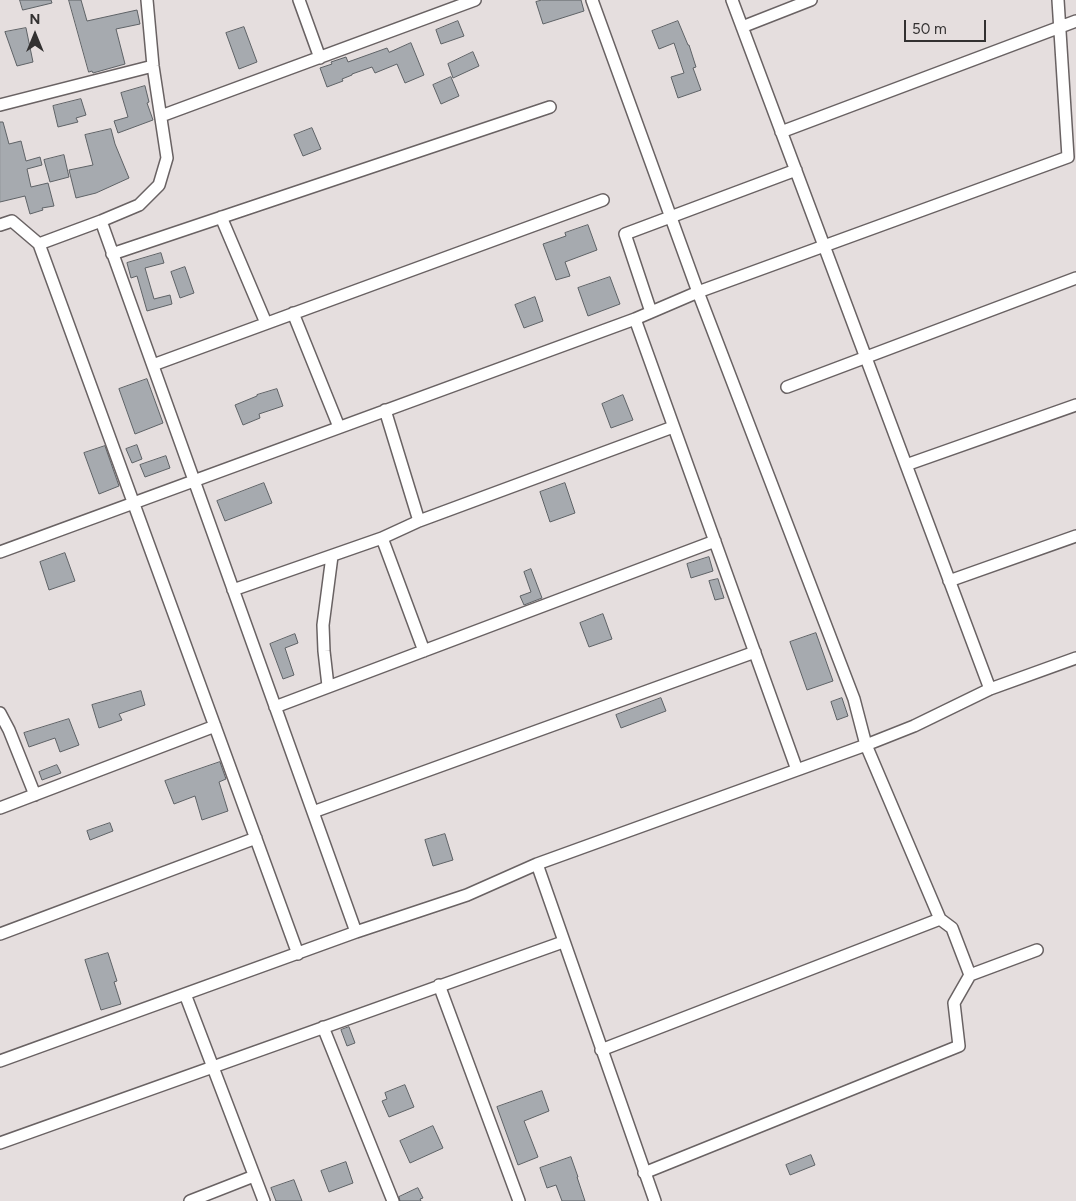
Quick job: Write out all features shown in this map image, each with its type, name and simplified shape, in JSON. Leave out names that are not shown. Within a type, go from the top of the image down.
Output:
[{"type":"street","points":[[38,244],[101,221],[139,204],[159,185],[168,158],[153,66],[147,0]]},
{"type":"street","points":[[299,0],[320,58]]},
{"type":"street","points":[[161,116],[475,0]]},
{"type":"street","points":[[592,0],[698,292],[854,699],[866,746],[940,919],[952,928],[970,975]]},
{"type":"street","points":[[732,0],[990,689]]},
{"type":"street","points":[[742,27],[811,0]]},
{"type":"street","points":[[0,552],[635,319],[698,292],[1068,157],[1058,0]]},
{"type":"street","points":[[781,132],[1076,21]]},
{"type":"street","points":[[0,105],[153,66]]},
{"type":"street","points":[[112,254],[550,107]]},
{"type":"street","points":[[651,312],[625,234],[796,170]]},
{"type":"street","points":[[152,366],[603,200]]},
{"type":"street","points":[[221,217],[266,323]]},
{"type":"street","points":[[0,225],[12,221],[38,244],[298,954]]},
{"type":"street","points":[[101,221],[356,932]]},
{"type":"street","points":[[787,386],[1076,278]]},
{"type":"street","points":[[293,313],[339,427]]},
{"type":"street","points":[[635,319],[797,770]]},
{"type":"street","points":[[906,465],[1076,405]]},
{"type":"street","points":[[384,410],[419,521]]},
{"type":"street","points":[[233,590],[382,538],[419,521],[674,427]]},
{"type":"street","points":[[949,581],[1076,536]]},
{"type":"street","points":[[382,538],[424,651]]},
{"type":"street","points":[[275,706],[715,541]]},
{"type":"street","points":[[328,686],[323,626],[332,556]]},
{"type":"street","points":[[313,812],[755,652]]},
{"type":"street","points":[[0,1061],[356,932],[467,895],[536,864],[866,746],[914,726],[990,689],[1076,658]]},
{"type":"street","points":[[0,713],[9,730],[35,795]]},
{"type":"street","points":[[0,808],[215,726]]},
{"type":"street","points":[[0,934],[256,838]]},
{"type":"street","points":[[536,864],[655,1201]]},
{"type":"street","points":[[601,1050],[940,919]]},
{"type":"street","points":[[0,1143],[563,942]]},
{"type":"street","points":[[644,1173],[958,1046],[954,1003],[970,975],[1037,950]]},
{"type":"street","points":[[439,986],[518,1201]]},
{"type":"street","points":[[185,994],[264,1201]]},
{"type":"street","points":[[323,1027],[393,1201]]},
{"type":"street","points":[[190,1201],[254,1176]]},
{"type":"building","points":[[20,0],[51,0],[52,3],[23,10]]},
{"type":"building","points":[[69,0],[81,0],[87,21],[137,10],[140,24],[116,29],[125,64],[93,73],[92,71],[89,72]]},
{"type":"building","points":[[542,0],[581,0],[584,11],[543,24],[536,2]]},
{"type":"building","points":[[458,21],[464,36],[441,44],[436,30]]},
{"type":"building","points":[[678,21],[689,45],[696,67],[693,68],[701,90],[678,98],[671,77],[684,73],[674,43],[659,49],[652,31]]},
{"type":"building","points":[[244,27],[257,62],[239,69],[226,33]]},
{"type":"building","points":[[26,28],[33,62],[17,66],[5,32]]},
{"type":"building","points":[[411,43],[424,75],[405,83],[397,64],[375,73],[372,67],[352,74],[342,79],[343,81],[327,87],[320,68],[332,64],[331,62],[346,57],[348,62],[387,48],[389,52]]},
{"type":"building","points":[[473,52],[479,66],[453,78],[448,64]]},
{"type":"building","points":[[451,77],[459,96],[441,104],[433,85]]},
{"type":"building","points":[[145,86],[149,102],[147,103],[153,120],[118,133],[114,121],[128,117],[121,93]]},
{"type":"building","points":[[81,99],[86,115],[76,118],[78,122],[58,127],[53,106]]},
{"type":"building","points":[[0,122],[3,122],[9,144],[21,141],[26,161],[40,157],[42,165],[27,169],[31,187],[48,183],[54,206],[42,208],[43,210],[30,214],[25,196],[0,202]]},
{"type":"building","points":[[312,128],[321,149],[303,156],[294,135]]},
{"type":"building","points":[[111,129],[129,178],[96,193],[76,198],[69,170],[93,165],[85,135]]},
{"type":"building","points":[[64,155],[69,177],[50,182],[44,160]]},
{"type":"building","points":[[588,225],[597,250],[565,262],[570,276],[556,280],[543,244],[566,236],[565,233]]},
{"type":"building","points":[[161,253],[164,263],[145,268],[154,299],[170,295],[172,304],[147,311],[137,276],[131,278],[127,263]]},
{"type":"building","points":[[185,267],[194,293],[180,298],[171,272]]},
{"type":"building","points":[[610,277],[620,304],[588,316],[578,288]]},
{"type":"building","points":[[535,297],[543,321],[524,328],[515,305]]},
{"type":"building","points":[[147,379],[163,423],[135,434],[119,389]]},
{"type":"building","points":[[277,389],[283,406],[259,414],[260,418],[243,425],[235,405],[257,395]]},
{"type":"building","points":[[623,395],[633,420],[611,428],[602,404]]},
{"type":"building","points":[[137,445],[142,459],[132,463],[126,449]]},
{"type":"building","points":[[105,446],[119,486],[99,494],[84,453]]},
{"type":"building","points":[[166,456],[170,468],[145,477],[140,465]]},
{"type":"building","points":[[264,483],[272,503],[225,521],[217,501]]},
{"type":"building","points":[[565,483],[575,513],[550,522],[540,492]]},
{"type":"building","points":[[65,553],[75,581],[49,590],[40,562]]},
{"type":"building","points":[[709,557],[713,571],[691,578],[687,564]]},
{"type":"building","points":[[531,569],[542,598],[524,605],[520,596],[531,592],[524,572]]},
{"type":"building","points":[[718,579],[724,598],[715,600],[709,581]]},
{"type":"building","points":[[603,614],[612,639],[589,647],[580,623]]},
{"type":"building","points":[[816,633],[833,681],[807,690],[790,642]]},
{"type":"building","points":[[295,634],[298,643],[285,648],[294,675],[283,679],[270,644]]},
{"type":"building","points":[[141,691],[145,705],[119,714],[122,720],[99,728],[92,705]]},
{"type":"building","points":[[661,698],[666,711],[621,728],[616,715]]},
{"type":"building","points":[[842,698],[848,716],[837,720],[831,702]]},
{"type":"building","points":[[69,719],[79,745],[60,752],[55,738],[29,747],[24,733]]},
{"type":"building","points":[[220,762],[226,779],[219,782],[228,811],[202,820],[195,796],[174,804],[165,781]]},
{"type":"building","points":[[57,765],[61,773],[42,780],[39,772]]},
{"type":"building","points":[[110,823],[113,831],[90,840],[87,831]]},
{"type":"building","points":[[445,834],[453,860],[433,866],[425,840]]},
{"type":"building","points":[[108,953],[117,981],[114,982],[121,1004],[101,1010],[85,960]]},
{"type":"building","points":[[349,1027],[355,1043],[347,1046],[341,1030]]},
{"type":"building","points":[[405,1085],[414,1107],[389,1117],[382,1101],[387,1099],[385,1093]]},
{"type":"building","points":[[542,1091],[549,1111],[524,1121],[538,1157],[518,1165],[497,1107]]},
{"type":"building","points":[[433,1126],[443,1148],[410,1163],[400,1141]]},
{"type":"building","points":[[811,1155],[815,1165],[790,1175],[786,1165]]},
{"type":"building","points":[[571,1157],[585,1201],[562,1201],[556,1185],[547,1188],[540,1168]]},
{"type":"building","points":[[346,1162],[353,1183],[329,1192],[321,1171]]},
{"type":"building","points":[[294,1180],[302,1201],[276,1201],[271,1188]]},
{"type":"building","points":[[418,1188],[423,1198],[420,1199],[421,1201],[400,1201],[399,1197]]}]
